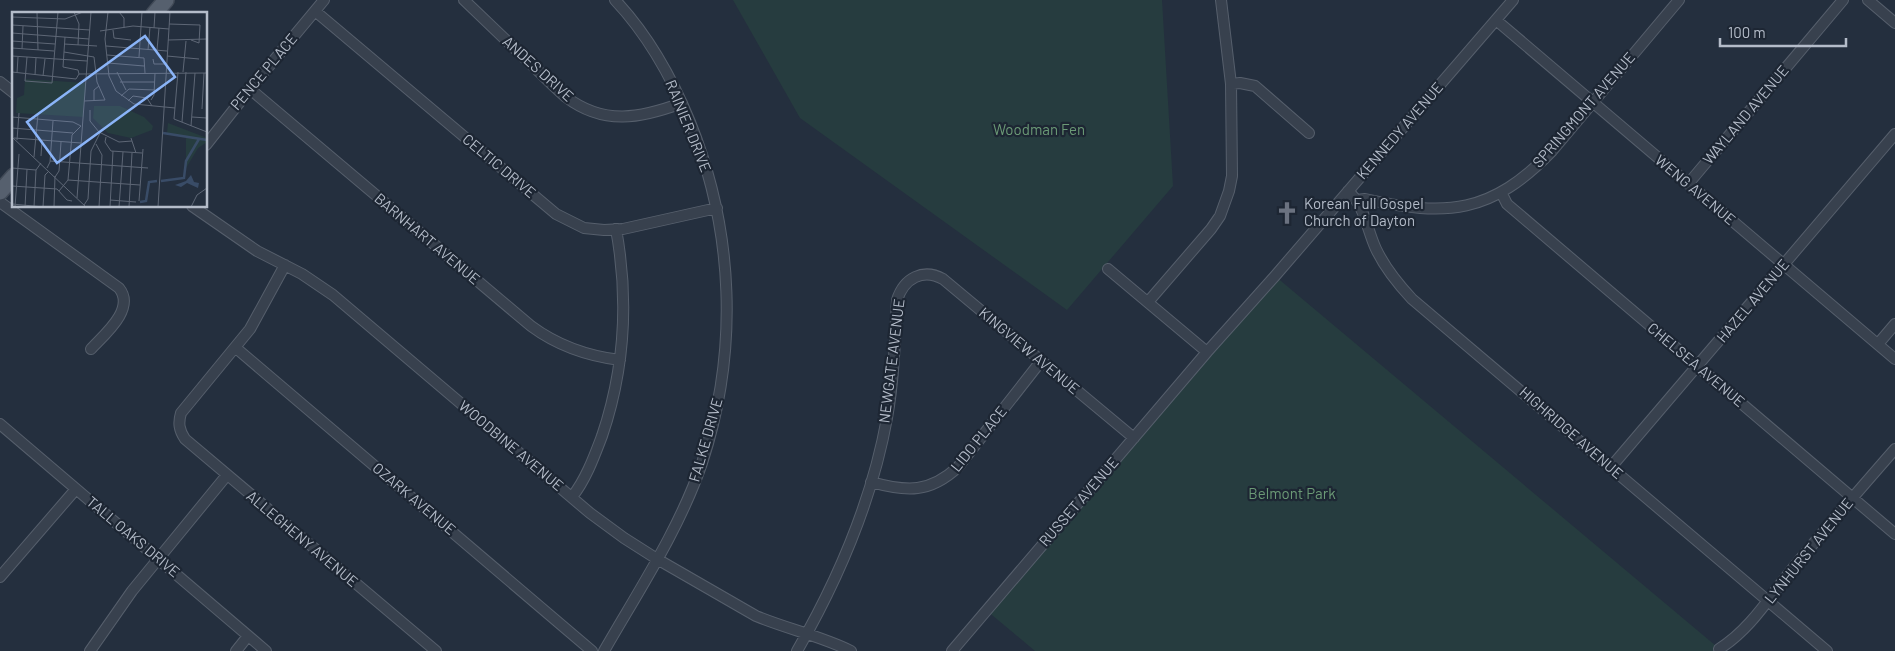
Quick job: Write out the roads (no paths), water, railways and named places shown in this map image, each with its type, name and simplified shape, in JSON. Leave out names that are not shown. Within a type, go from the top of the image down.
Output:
[{"type":"main road","points":[[156,12],[166,0]]},
{"type":"main road","points":[[0,192],[12,178]]},
{"type":"street","name":"PENCE PLACE","points":[[208,142],[250,88],[324,0]]},
{"type":"street","name":"ANDES DRIVE","points":[[464,0],[565,96],[588,110],[629,117],[642,116],[682,103]]},
{"type":"street","name":"RAINIER DRIVE","points":[[615,0],[654,52],[682,103],[704,161],[716,208]]},
{"type":"street","points":[[1148,302],[1211,229],[1225,204],[1232,176],[1231,84],[1221,0]]},
{"type":"street","name":"KENNEDY AVENUE","points":[[1207,352],[1513,0]]},
{"type":"street","name":"SPRINGMONT AVENUE","points":[[1357,200],[1435,210],[1468,206],[1501,192],[1522,179],[1537,166],[1679,0]]},
{"type":"street","name":"WAYLAND AVENUE","points":[[1688,184],[1843,0]]},
{"type":"street","points":[[1868,0],[1895,23]]},
{"type":"street","name":"CELTIC DRIVE","points":[[315,11],[556,214],[584,228],[616,229],[716,208]]},
{"type":"street","name":"WENG AVENUE","points":[[1496,20],[1895,359]]},
{"type":"street","points":[[0,82],[12,91]]},
{"type":"street","points":[[1231,84],[1240,83],[1255,86],[1309,132]]},
{"type":"street","name":"BARNHART AVENUE","points":[[250,88],[531,326],[573,349],[603,358],[620,360]]},
{"type":"street","name":"HAZEL AVENUE","points":[[1611,467],[1895,134]]},
{"type":"street","name":"HIGHRIDGE AVENUE","points":[[1348,192],[1357,200],[1377,252],[1386,268],[1412,299],[1827,651]]},
{"type":"street","name":"CHELSEA AVENUE","points":[[1501,192],[1508,204],[1895,534]]},
{"type":"street","points":[[0,202],[123,292],[121,312],[91,350]]},
{"type":"street","name":"WOODBINE AVENUE","points":[[195,208],[233,236],[302,274],[333,294],[572,498],[624,538],[756,616],[835,643],[851,651]]},
{"type":"street","name":"FALKE DRIVE","points":[[604,651],[657,559],[692,488],[712,426],[724,364],[728,305],[722,240],[716,208]]},
{"type":"street","points":[[572,498],[588,471],[611,410],[620,360],[624,312],[623,282],[616,229]]},
{"type":"street","points":[[236,348],[263,308],[285,266]]},
{"type":"street","points":[[1108,269],[1207,352]]},
{"type":"street","name":"KINGVIEW AVENUE","points":[[921,274],[929,274],[944,279],[1134,438]]},
{"type":"street","name":"NEWGATE AVENUE","points":[[797,651],[840,568],[854,535],[871,482],[887,417],[892,382],[898,300],[903,286],[909,280],[921,274]]},
{"type":"street","points":[[1878,344],[1895,324]]},
{"type":"street","name":"ALLEGHENY AVENUE","points":[[236,348],[181,413],[179,419],[181,432],[185,439],[436,651]]},
{"type":"street","name":"OZARK AVENUE","points":[[236,348],[592,651]]},
{"type":"street","name":"RUSSET AVENUE","points":[[952,651],[1207,352]]},
{"type":"street","name":"LIDO PLACE","points":[[871,482],[893,489],[913,489],[930,486],[949,476],[1041,361]]},
{"type":"street","name":"TALL OAKS DRIVE","points":[[0,424],[266,651]]},
{"type":"street","name":"LYNHURST AVENUE","points":[[1719,649],[1727,644],[1768,601],[1792,569],[1895,449]]},
{"type":"street","points":[[90,651],[132,591],[227,476]]},
{"type":"street","points":[[0,578],[76,488]]},
{"type":"street","points":[[236,651],[248,636]]},
{"type":"place","name":"Korean Full Gospel Church of Dayton","points":[[1287,213]]},
{"type":"park label","name":"Woodman Fen","points":[[1039,130]]},
{"type":"park label","name":"Belmont Park","points":[[1292,494]]}]
